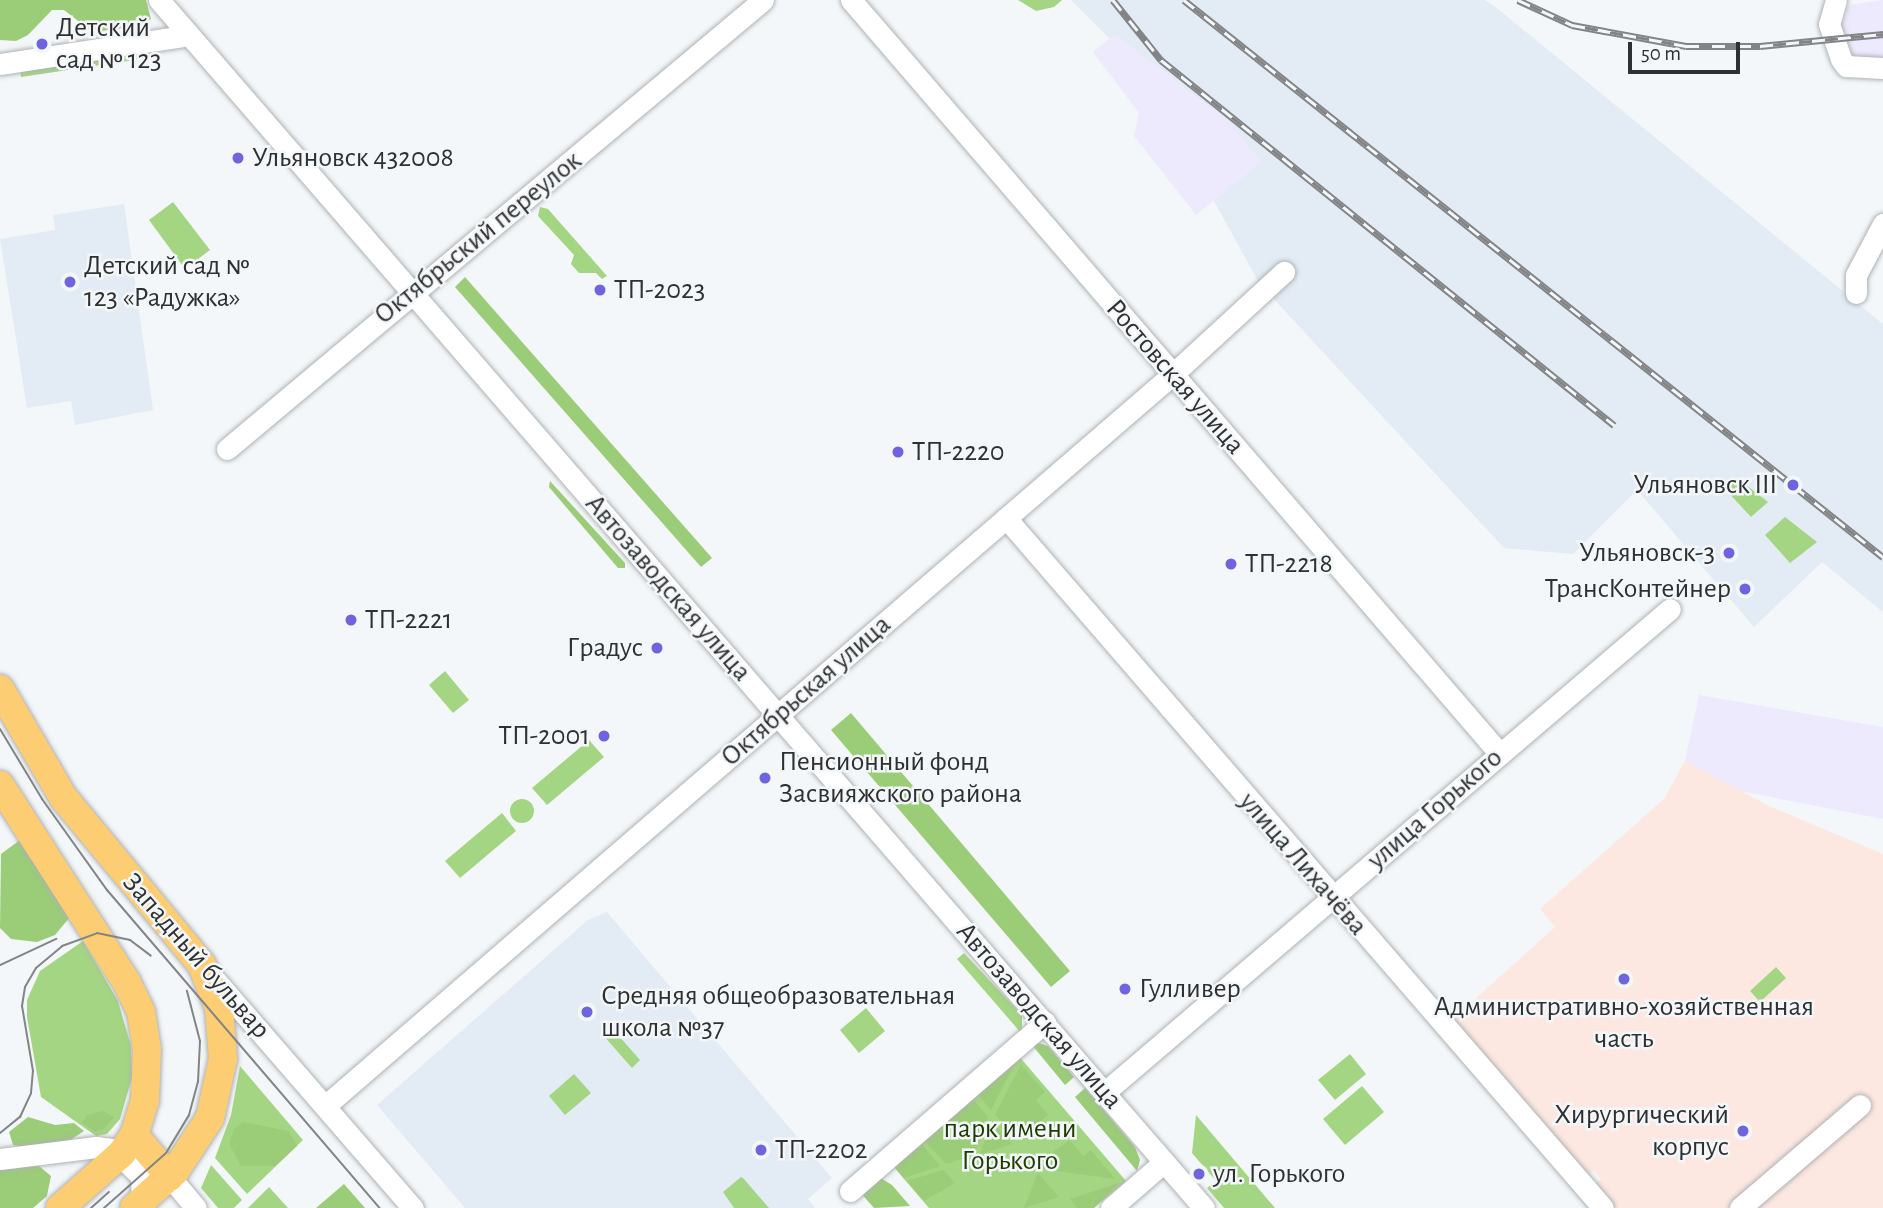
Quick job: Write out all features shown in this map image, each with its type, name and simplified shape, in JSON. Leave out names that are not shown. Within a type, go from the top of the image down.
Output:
[{"type":"main road","name":"Западный бульвар","points":[[0,690],[69,807],[202,965]]},
{"type":"main road","name":"Западный бульвар","points":[[0,785],[126,981],[141,1012],[147,1049],[145,1100],[135,1147]]},
{"type":"main road","points":[[138,1204],[170,1177],[201,1137],[221,1081],[222,1025],[216,993],[202,965]]},
{"type":"main road","points":[[60,1208],[135,1147],[170,1177]]},
{"type":"street","name":"Автозаводская улица","points":[[159,0],[1203,1208]]},
{"type":"street","name":"Октябрьский переулок","points":[[227,449],[389,309],[415,296],[763,0]]},
{"type":"street","name":"Ростовская улица","points":[[851,0],[1500,754]]},
{"type":"street","points":[[1836,0],[1829,24],[1846,66],[1883,68]]},
{"type":"street","points":[[0,64],[189,35]]},
{"type":"street","points":[[1856,293],[1858,267],[1883,225]]},
{"type":"street","name":"Октябрьская улица","points":[[325,1106],[1173,374],[1284,272]]},
{"type":"street","name":"улица Лихачёва","points":[[1006,518],[1332,898],[1603,1208]]},
{"type":"street","name":"улица Горького","points":[[1105,1092],[1670,609]]},
{"type":"street","name":"Западный бульвар","points":[[202,965],[413,1208]]},
{"type":"street","points":[[850,1191],[1045,1022]]},
{"type":"street","points":[[1740,1208],[1860,1105]]},
{"type":"street","points":[[0,1159],[96,1147],[135,1147],[141,1176],[138,1204]]},
{"type":"street","points":[[1111,1208],[1164,1162]]},
{"type":"street","points":[[170,1177],[196,1208]]},
{"type":"shaded area","points":[[1071,0],[1485,0],[1498,9],[1883,324],[1883,612],[1822,562],[1754,627],[1637,490],[1573,554],[1504,548],[1259,283],[1143,72]]},
{"type":"shaded area","points":[[1883,0],[1883,58],[1855,61],[1839,35],[1849,5]]},
{"type":"shaded area","points":[[1115,34],[1227,120],[1262,162],[1196,215],[1134,136],[1139,113],[1093,52]]},
{"type":"shaded area","name":"Детский сад № 123 «Радужка»","points":[[124,204],[153,410],[75,425],[71,401],[27,408],[0,239],[55,230],[53,215]]},
{"type":"shaded area","points":[[1699,695],[1883,727],[1883,819],[1740,791],[1685,761]]},
{"type":"shaded area","points":[[1685,761],[1769,806],[1883,854],[1883,1208],[1614,1208],[1594,1185],[1601,1179],[1594,1170],[1588,1175],[1453,1019],[1555,927],[1540,909],[1664,799]]},
{"type":"shaded area","name":"Средняя общеобразовательная школа №37","points":[[607,912],[832,1178],[808,1199],[815,1208],[465,1208],[377,1105],[588,920]]},
{"type":"green space","points":[[0,0],[146,0],[151,19],[139,26],[90,30],[64,10],[52,10],[28,35],[16,41],[0,40]]},
{"type":"green space","points":[[1018,0],[1062,0],[1054,7],[1036,11]]},
{"type":"green space","points":[[154,49],[161,56],[21,77],[20,69]]},
{"type":"green space","points":[[173,202],[210,250],[185,269],[149,220]]},
{"type":"green space","points":[[540,207],[548,209],[607,276],[602,279],[596,273],[579,273],[571,264],[574,255],[538,216]]},
{"type":"green space","points":[[465,277],[712,558],[701,567],[455,287]]},
{"type":"green space","points":[[1737,478],[1768,502],[1751,517],[1725,489]]},
{"type":"green space","points":[[550,481],[625,563],[625,568],[618,568],[549,487]]},
{"type":"green space","points":[[1785,517],[1817,542],[1790,563],[1765,535]]},
{"type":"green space","points":[[445,671],[469,700],[453,713],[429,685]]},
{"type":"green space","points":[[851,713],[1070,971],[1051,987],[831,730]]},
{"type":"green space","points":[[589,740],[604,757],[547,805],[532,788]]},
{"type":"green space","points":[[522,799],[530,803],[534,811],[530,819],[522,823],[514,819],[510,811],[514,803]]},
{"type":"green space","points":[[502,813],[516,831],[460,878],[445,861]]},
{"type":"green space","points":[[20,840],[70,917],[55,935],[37,942],[11,939],[0,928],[1,854]]},
{"type":"green space","points":[[83,941],[118,1001],[131,1046],[132,1078],[120,1119],[107,1134],[96,1136],[41,1097],[27,1017],[27,1000],[40,971]]},
{"type":"green space","points":[[964,953],[1022,1015],[1022,1034],[957,959]]},
{"type":"green space","points":[[1776,967],[1786,978],[1760,1002],[1750,991]]},
{"type":"green space","points":[[866,1008],[885,1031],[859,1053],[840,1030]]},
{"type":"green space","points":[[611,1027],[640,1060],[632,1068],[602,1034]]},
{"type":"green space","points":[[1039,1043],[1048,1046],[1074,1077],[1065,1085],[1032,1045]]},
{"type":"green space","points":[[1350,1054],[1366,1074],[1335,1100],[1318,1080]]},
{"type":"green space","name":"парк имени Горького","points":[[1018,1055],[1126,1181],[1094,1208],[929,1208],[892,1165]]},
{"type":"green space","points":[[1017,1060],[991,1110],[976,1092]]},
{"type":"green space","points":[[1021,1065],[1045,1092],[1036,1100],[1048,1115],[1018,1140],[995,1114]]},
{"type":"green space","points":[[240,1066],[303,1140],[247,1194],[215,1158],[231,1115]]},
{"type":"green space","points":[[574,1074],[591,1093],[565,1115],[549,1096]]},
{"type":"green space","points":[[1362,1086],[1384,1112],[1345,1145],[1323,1119]]},
{"type":"green space","points":[[1085,1088],[1135,1147],[1140,1160],[1137,1171],[1075,1097]]},
{"type":"green space","points":[[971,1097],[988,1117],[974,1155],[946,1164],[923,1139]]},
{"type":"green space","points":[[103,1111],[114,1117],[104,1129],[95,1132],[82,1123],[87,1115]]},
{"type":"green space","points":[[1196,1115],[1275,1208],[1224,1208],[1207,1188],[1216,1181],[1192,1153]]},
{"type":"green space","points":[[28,1117],[55,1125],[74,1123],[84,1131],[69,1141],[24,1147],[13,1145],[9,1132]]},
{"type":"green space","points":[[992,1121],[1012,1144],[980,1154]]},
{"type":"green space","points":[[243,1122],[289,1131],[297,1146],[275,1166],[241,1166],[229,1144],[234,1129]]},
{"type":"green space","points":[[1070,1140],[1083,1156],[1091,1150],[1115,1179],[1043,1169],[1042,1160]]},
{"type":"green space","points":[[920,1142],[940,1166],[904,1178],[893,1165]]},
{"type":"green space","points":[[33,1161],[51,1176],[47,1196],[33,1208],[0,1208],[0,1167]]},
{"type":"green space","points":[[211,1165],[242,1200],[234,1208],[218,1208],[201,1188]]},
{"type":"green space","points":[[943,1170],[955,1183],[924,1201],[907,1181]]},
{"type":"green space","points":[[1038,1173],[1059,1197],[1024,1208]]},
{"type":"green space","points":[[741,1177],[769,1208],[734,1208],[723,1192]]},
{"type":"green space","points":[[879,1177],[892,1185],[910,1206],[874,1208],[859,1191]]},
{"type":"green space","points":[[1119,1183],[1094,1208],[1077,1208],[1070,1199]]},
{"type":"green space","points":[[344,1184],[365,1208],[316,1208]]},
{"type":"green space","points":[[269,1187],[288,1208],[248,1208]]},
{"type":"tram line","points":[[0,729],[42,799],[107,890],[380,1208]]},
{"type":"tram line","points":[[0,1133],[20,1117],[31,1093],[33,1071],[22,1006],[25,987],[36,968],[62,946],[97,933],[130,940],[151,956]]},
{"type":"tram line","points":[[0,965],[56,939]]},
{"type":"tram line","points":[[104,1208],[166,1153],[189,1115],[198,1082],[200,1041],[187,991]]},
{"type":"tram line","points":[[91,1208],[109,1192]]},
{"type":"railway","points":[[1113,0],[1161,60],[1614,425]]},
{"type":"railway","points":[[1184,0],[1883,557]]},
{"type":"railway","points":[[1518,0],[1572,25],[1686,46],[1760,46],[1883,34]]},
{"type":"place","name":"Детский сад № 123","points":[[42,44]]},
{"type":"place","name":"Ульяновск 432008","points":[[238,158]]},
{"type":"place","name":"Детский сад № 123 «Радужка»","points":[[70,282]]},
{"type":"place","name":"ТП-2023","points":[[600,290]]},
{"type":"place","name":"ТП-2220","points":[[898,452]]},
{"type":"place","name":"Ульяновск III","points":[[1793,485]]},
{"type":"place","name":"Ульяновск-3","points":[[1729,553]]},
{"type":"place","name":"ТП-2218","points":[[1231,564]]},
{"type":"place","name":"ТрансКонтейнер","points":[[1745,589]]},
{"type":"place","name":"ТП-2221","points":[[351,620]]},
{"type":"place","name":"Градус","points":[[657,648]]},
{"type":"place","name":"ТП-2001","points":[[604,736]]},
{"type":"place","name":"Пенсионный фонд Засвияжского района","points":[[765,778]]},
{"type":"place","name":"Административно-хозяйственная часть","points":[[1624,979]]},
{"type":"place","name":"Гулливер","points":[[1125,989]]},
{"type":"place","name":"Средняя общеобразовательная школа №37","points":[[587,1012]]},
{"type":"place","name":"Хирургический корпус","points":[[1743,1131]]},
{"type":"place","name":"ТП-2202","points":[[761,1150]]},
{"type":"place","name":"ул. Горького","points":[[1199,1174]]}]
